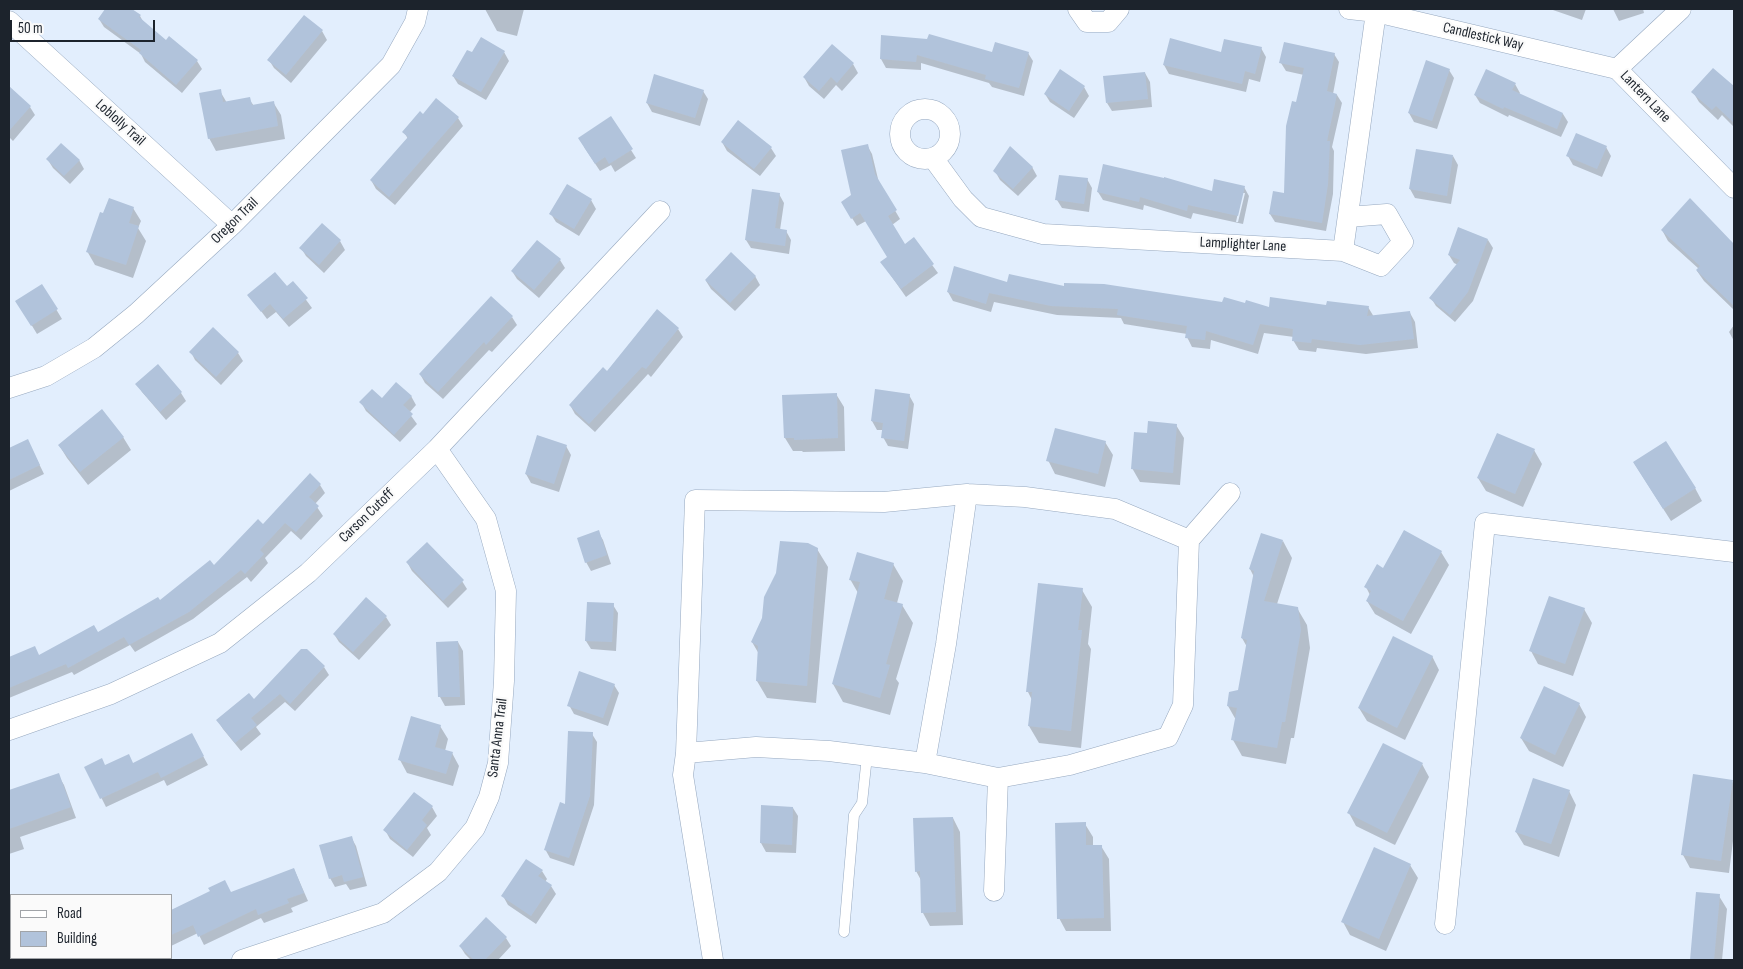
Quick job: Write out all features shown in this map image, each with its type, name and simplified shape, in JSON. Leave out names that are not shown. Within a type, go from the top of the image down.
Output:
[{"type":"street","name":"Oregon Trail","points":[[9,388],[46,376],[94,348],[136,314],[232,225],[391,65],[415,22],[418,9]]},
{"type":"street","points":[[1078,9],[1087,22],[1108,22],[1119,9]]},
{"type":"street","name":"Candlestick Way","points":[[1349,9],[1376,12],[1617,69]]},
{"type":"street","name":"Lantern Lane","points":[[1681,9],[1617,69],[1734,188]]},
{"type":"street","points":[[1343,251],[1376,12]]},
{"type":"street","name":"Loblolly Trail","points":[[9,21],[232,225]]},
{"type":"street","name":"Lamplighter Lane","points":[[933,158],[963,199],[981,218],[1043,234],[1343,251],[1381,266],[1403,242],[1387,214],[1348,216]]},
{"type":"street","name":"Carson Cutoff","points":[[9,730],[111,694],[220,643],[308,574],[437,449],[660,211]]},
{"type":"street","name":"Santa Anna Trail","points":[[242,960],[383,912],[438,872],[475,828],[488,797],[498,763],[504,681],[506,591],[486,519],[437,449]]},
{"type":"street","points":[[686,753],[756,747],[829,751],[925,763],[998,778],[1070,765],[1168,737],[1183,705],[1189,540],[1230,493]]},
{"type":"street","points":[[713,960],[683,775],[686,753],[695,500],[884,502],[967,494],[1025,497],[1115,509],[1189,540]]},
{"type":"street","points":[[925,763],[946,644],[967,494]]},
{"type":"street","points":[[1445,924],[1485,523],[1734,552]]},
{"type":"street","points":[[994,891],[998,778]]},
{"type":"lane","points":[[844,932],[854,815],[862,803],[867,756]]},
{"type":"building","points":[[105,9],[132,9],[141,15],[139,17],[166,40],[169,36],[198,60],[176,85],[139,53],[141,50],[98,19]]},
{"type":"building","points":[[304,15],[323,30],[286,75],[267,60]]},
{"type":"building","points":[[929,34],[992,52],[995,42],[1029,52],[1019,88],[985,79],[986,75],[917,55],[916,62],[880,59],[881,35],[927,39]]},
{"type":"building","points":[[481,37],[505,51],[481,92],[452,76],[467,50],[472,52]]},
{"type":"building","points":[[1170,38],[1221,52],[1224,39],[1262,47],[1255,74],[1245,71],[1242,84],[1163,65]]},
{"type":"building","points":[[1284,42],[1335,53],[1327,91],[1337,94],[1327,141],[1330,141],[1328,184],[1322,223],[1269,214],[1273,191],[1284,193],[1286,126],[1292,101],[1296,102],[1304,68],[1279,63]]},
{"type":"building","points":[[832,44],[854,63],[837,83],[831,77],[819,91],[803,77]]},
{"type":"building","points":[[1426,60],[1450,69],[1432,121],[1408,113]]},
{"type":"building","points":[[1713,68],[1734,86],[1734,123],[1716,106],[1712,110],[1691,92]]},
{"type":"building","points":[[1060,69],[1085,86],[1069,111],[1044,94]]},
{"type":"building","points":[[1486,69],[1516,83],[1512,90],[1563,113],[1557,129],[1504,107],[1503,109],[1474,95]]},
{"type":"building","points":[[1145,72],[1148,99],[1106,103],[1103,76]]},
{"type":"building","points":[[654,74],[704,90],[695,118],[646,103]]},
{"type":"building","points":[[9,86],[31,106],[9,131]]},
{"type":"building","points":[[221,89],[223,102],[250,97],[252,105],[274,101],[278,126],[208,139],[199,93]]},
{"type":"building","points":[[436,98],[459,117],[389,197],[370,180],[408,137],[402,132],[420,111],[423,114]]},
{"type":"building","points":[[611,116],[633,149],[609,164],[605,157],[595,164],[578,138]]},
{"type":"building","points":[[738,120],[772,147],[754,169],[721,142]]},
{"type":"building","points":[[1576,133],[1607,146],[1597,169],[1566,156]]},
{"type":"building","points":[[61,143],[80,160],[64,176],[46,159]]},
{"type":"building","points":[[868,144],[875,174],[897,210],[888,216],[905,244],[914,237],[934,264],[901,289],[880,262],[887,257],[860,213],[851,219],[841,202],[851,195],[841,150]]},
{"type":"building","points":[[1010,146],[1033,167],[1013,189],[993,171]]},
{"type":"building","points":[[1416,149],[1453,155],[1447,196],[1409,189]]},
{"type":"building","points":[[1103,164],[1164,177],[1212,191],[1214,179],[1245,186],[1238,216],[1188,205],[1187,211],[1140,197],[1139,202],[1097,192]]},
{"type":"building","points":[[1059,175],[1088,178],[1084,204],[1055,200]]},
{"type":"building","points":[[567,184],[592,199],[574,229],[549,214]]},
{"type":"building","points":[[752,189],[780,193],[775,228],[787,230],[785,246],[745,240]]},
{"type":"building","points":[[109,198],[134,207],[129,223],[139,226],[126,265],[86,252],[100,212],[103,213]]},
{"type":"building","points":[[1690,198],[1734,244],[1734,306],[1696,270],[1700,266],[1661,230]]},
{"type":"building","points":[[322,223],[341,240],[319,265],[299,248]]},
{"type":"building","points":[[1458,227],[1488,239],[1468,292],[1450,315],[1429,298],[1460,260],[1448,255]]},
{"type":"building","points":[[537,240],[561,259],[534,290],[511,271]]},
{"type":"building","points":[[731,252],[756,276],[730,303],[705,280]]},
{"type":"building","points":[[954,266],[1007,282],[1009,274],[1064,286],[1064,283],[1104,284],[1222,302],[1224,297],[1245,303],[1246,300],[1269,307],[1270,297],[1326,305],[1327,301],[1369,306],[1367,316],[1410,311],[1414,339],[1360,345],[1312,339],[1311,343],[1292,341],[1293,329],[1260,324],[1253,345],[1206,331],[1205,340],[1185,338],[1187,326],[1117,315],[1118,309],[1051,306],[989,293],[986,304],[947,292]]},
{"type":"building","points":[[275,272],[287,286],[293,281],[308,298],[283,319],[270,304],[261,312],[247,295]]},
{"type":"building","points":[[42,284],[58,309],[31,326],[15,301]]},
{"type":"building","points":[[491,296],[513,316],[486,345],[484,342],[438,392],[419,374]]},
{"type":"building","points":[[657,309],[679,328],[646,369],[642,367],[589,424],[569,405],[603,367],[607,371]]},
{"type":"building","points":[[213,327],[239,352],[216,377],[189,352]]},
{"type":"building","points":[[158,364],[182,392],[160,412],[135,384]]},
{"type":"building","points":[[396,382],[412,396],[403,405],[413,414],[394,435],[359,402],[372,389],[382,398]]},
{"type":"building","points":[[875,389],[910,394],[904,441],[881,438],[883,423],[871,421]]},
{"type":"building","points":[[837,393],[838,438],[794,440],[794,438],[784,438],[782,395]]},
{"type":"building","points":[[102,409],[124,437],[80,472],[58,445]]},
{"type":"building","points":[[1148,421],[1177,424],[1173,473],[1131,469],[1134,432],[1147,433]]},
{"type":"building","points":[[1055,428],[1106,441],[1098,474],[1046,461]]},
{"type":"building","points":[[1497,433],[1535,449],[1515,494],[1477,478]]},
{"type":"building","points":[[537,435],[567,445],[554,484],[525,474]]},
{"type":"building","points":[[28,439],[40,465],[9,480],[9,448]]},
{"type":"building","points":[[1666,441],[1696,488],[1663,509],[1633,462]]},
{"type":"building","points":[[310,473],[321,484],[309,497],[319,506],[296,532],[285,523],[260,550],[264,554],[245,574],[241,570],[189,612],[129,645],[124,637],[68,668],[66,664],[9,688],[9,657],[35,646],[39,655],[94,625],[98,632],[158,597],[160,600],[210,560],[214,565],[258,519],[263,524]]},
{"type":"building","points":[[599,530],[607,555],[585,563],[577,538]]},
{"type":"building","points":[[1404,530],[1442,551],[1403,621],[1366,601],[1371,591],[1364,587],[1377,564],[1383,568]]},
{"type":"building","points":[[1261,533],[1283,540],[1264,601],[1298,607],[1301,630],[1285,722],[1282,722],[1277,748],[1231,740],[1237,708],[1227,706],[1229,692],[1238,690],[1247,640],[1241,638],[1254,571],[1249,569]]},
{"type":"building","points":[[780,541],[808,543],[818,548],[807,686],[756,681],[758,646],[751,642],[762,618],[764,597],[776,573]]},
{"type":"building","points":[[427,542],[464,580],[443,601],[406,562]]},
{"type":"building","points":[[857,552],[894,563],[884,599],[903,604],[886,664],[890,665],[880,698],[832,684],[860,582],[849,580]]},
{"type":"building","points":[[1038,583],[1083,588],[1078,630],[1082,630],[1071,731],[1028,726],[1032,692],[1026,692]]},
{"type":"building","points":[[1549,596],[1585,608],[1565,664],[1529,651]]},
{"type":"building","points":[[366,597],[387,616],[353,652],[333,634]]},
{"type":"building","points":[[587,602],[614,603],[612,642],[585,641]]},
{"type":"building","points":[[1393,636],[1433,656],[1397,728],[1358,708]]},
{"type":"building","points":[[458,641],[460,697],[438,697],[436,642]]},
{"type":"building","points":[[301,649],[307,649],[325,666],[290,704],[280,694],[251,718],[257,725],[235,743],[216,720],[249,693],[254,699]]},
{"type":"building","points":[[579,671],[615,684],[603,718],[567,706]]},
{"type":"building","points":[[1544,686],[1580,703],[1555,755],[1520,738]]},
{"type":"building","points":[[411,716],[441,725],[435,747],[453,752],[446,774],[398,760]]},
{"type":"building","points":[[568,731],[593,732],[590,796],[569,858],[544,850],[560,802],[565,804]]},
{"type":"building","points":[[192,733],[204,756],[161,778],[158,772],[100,799],[84,767],[102,758],[105,765],[129,754],[133,763]]},
{"type":"building","points":[[1383,743],[1423,763],[1387,833],[1347,813]]},
{"type":"building","points":[[59,773],[71,807],[9,829],[9,790]]},
{"type":"building","points":[[1693,774],[1733,780],[1721,861],[1681,855]]},
{"type":"building","points":[[1533,778],[1570,790],[1551,844],[1515,832]]},
{"type":"building","points":[[414,792],[433,806],[422,820],[427,825],[407,850],[383,830]]},
{"type":"building","points":[[761,805],[793,807],[792,845],[760,843]]},
{"type":"building","points":[[953,817],[956,912],[921,913],[920,871],[915,872],[913,818]]},
{"type":"building","points":[[1086,822],[1086,845],[1102,845],[1104,918],[1057,919],[1055,823]]},
{"type":"building","points":[[352,836],[363,877],[344,882],[342,875],[329,879],[319,845]]},
{"type":"building","points":[[1374,847],[1411,864],[1379,939],[1341,922]]},
{"type":"building","points":[[526,859],[543,870],[538,876],[552,885],[531,916],[501,896]]},
{"type":"building","points":[[294,868],[304,893],[287,899],[289,903],[258,915],[256,909],[198,937],[193,925],[172,935],[172,910],[210,891],[208,888],[225,880],[231,892]]},
{"type":"building","points":[[1696,892],[1720,894],[1714,960],[1690,960]]},
{"type":"building","points":[[486,917],[507,937],[485,960],[474,960],[459,946]]}]
